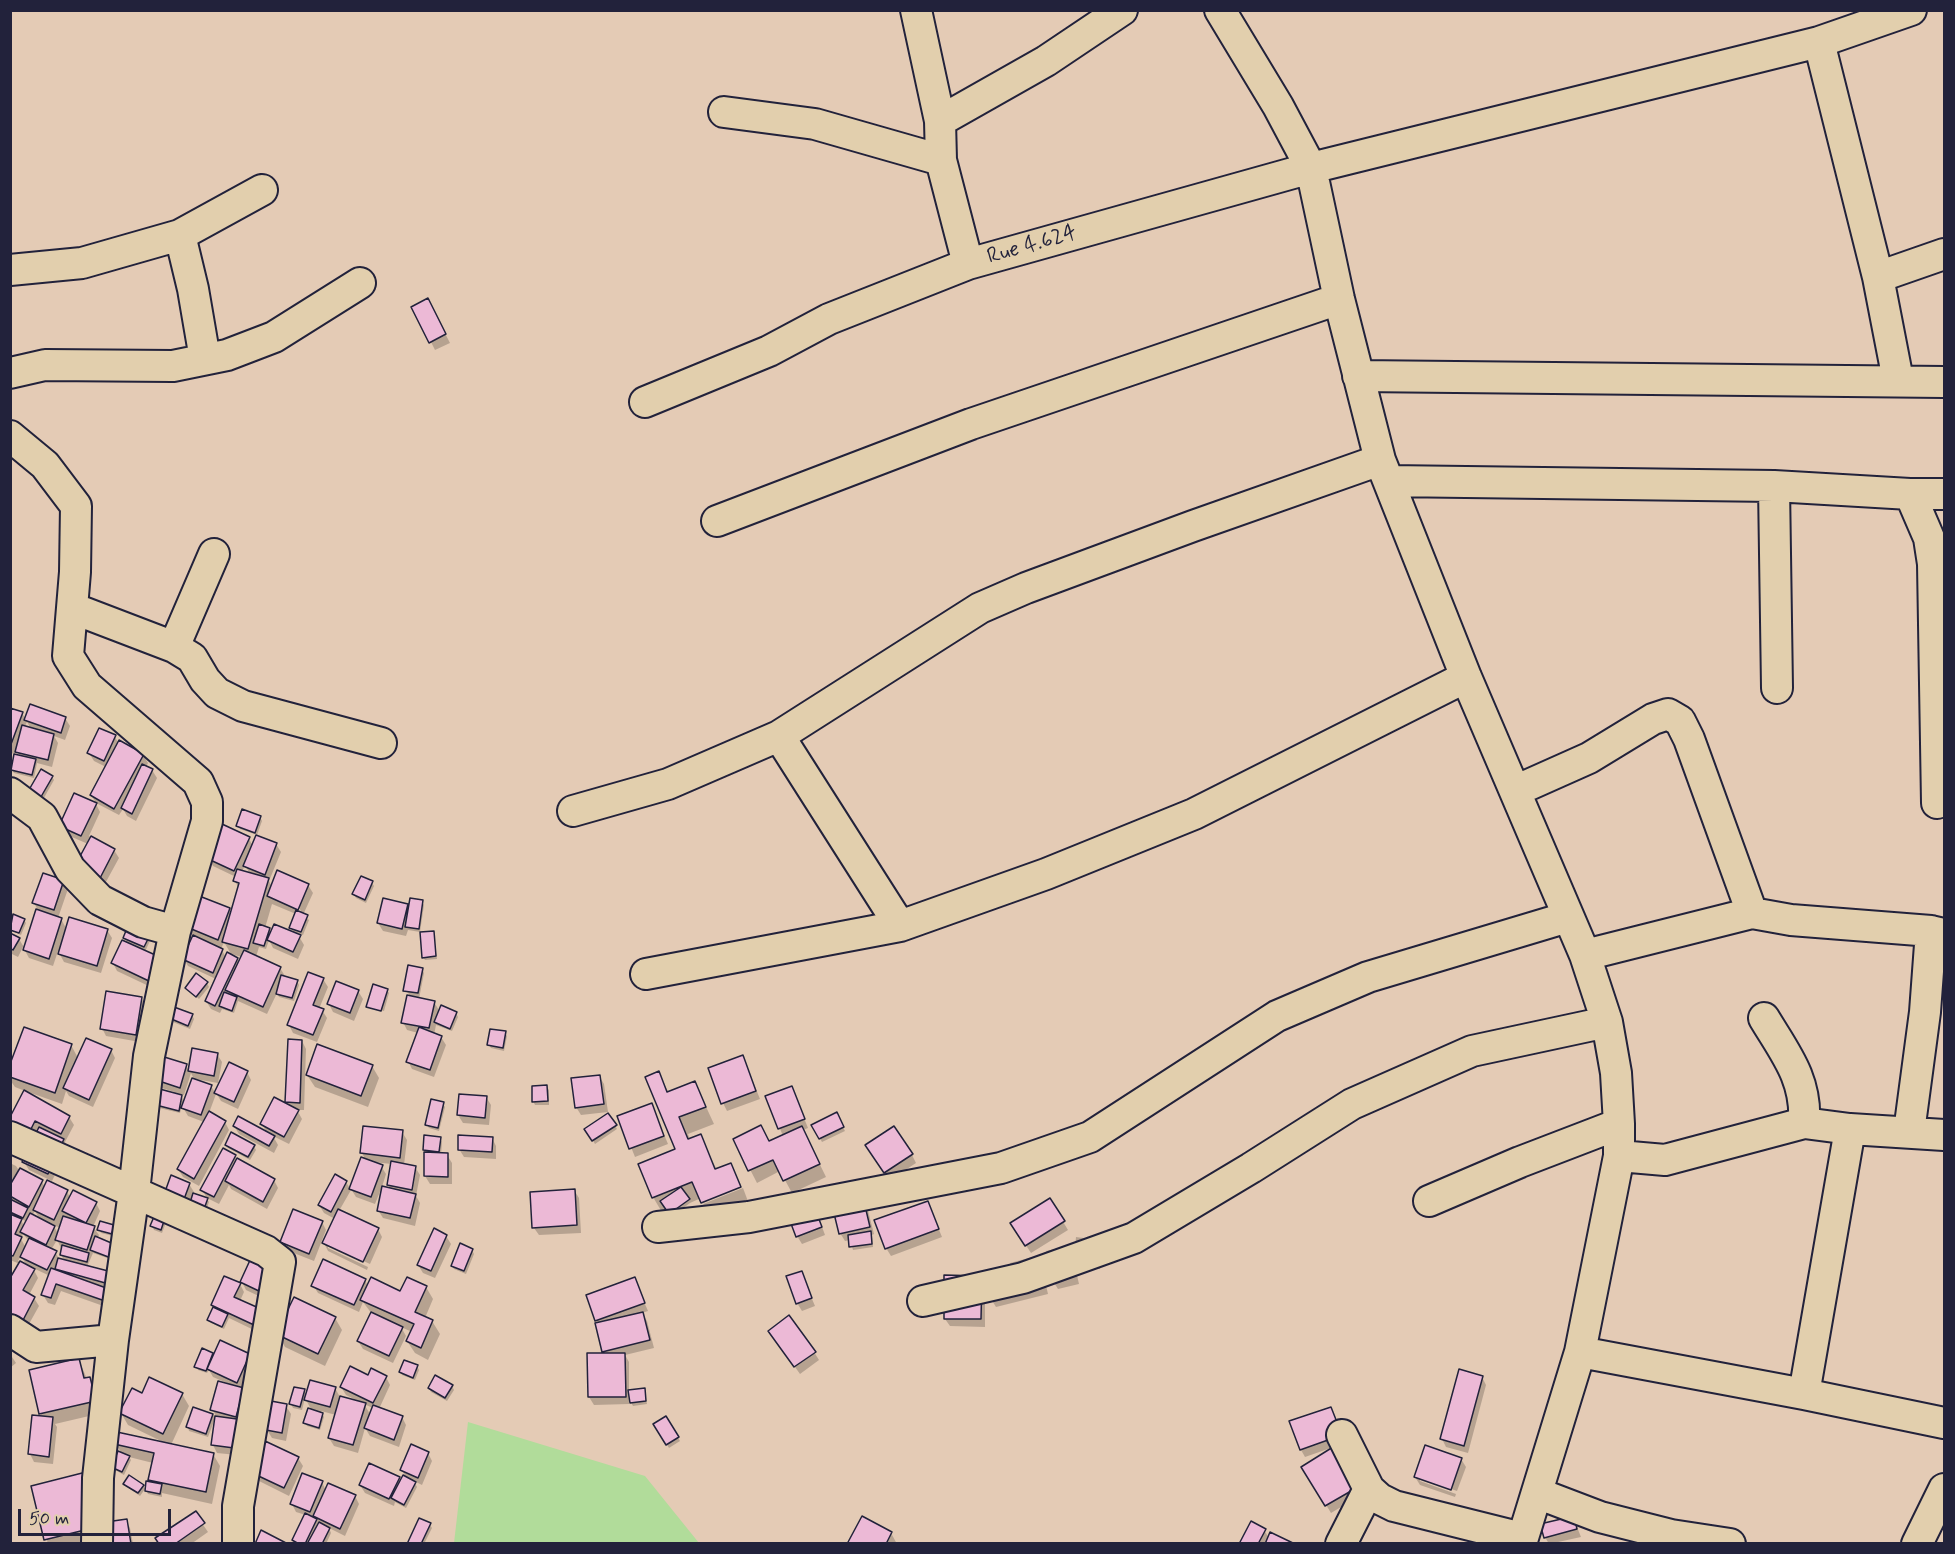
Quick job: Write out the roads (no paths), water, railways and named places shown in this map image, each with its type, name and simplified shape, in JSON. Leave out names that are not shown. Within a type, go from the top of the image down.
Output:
[{"type":"street","name":"Rue 4.624","points":[[916,10],[940,121],[941,160],[968,264],[1311,168],[1819,42],[1909,11]]},
{"type":"street","points":[[940,121],[1046,61],[1122,10]]},
{"type":"street","points":[[1220,10],[1278,106],[1311,168],[1339,299],[1384,471],[1466,677],[1585,955],[1607,1022],[1616,1073],[1619,1156],[1580,1352],[1521,1541],[1394,1506],[1380,1499],[1369,1489],[1342,1435]]},
{"type":"street","points":[[1819,42],[1878,277],[1898,380]]},
{"type":"street","points":[[724,112],[815,124],[941,160]]},
{"type":"street","points":[[10,270],[82,263],[180,236],[262,190]]},
{"type":"street","points":[[180,236],[193,289],[205,359]]},
{"type":"street","points":[[1878,277],[1944,254]]},
{"type":"street","points":[[645,402],[769,351],[829,319],[968,264]]},
{"type":"street","points":[[10,373],[45,365],[173,366],[227,355],[274,337],[360,283]]},
{"type":"street","points":[[717,521],[971,424],[1339,299]]},
{"type":"street","points":[[1358,376],[1944,382]]},
{"type":"street","points":[[10,436],[45,465],[76,506],[75,572],[68,656],[87,686],[198,782],[207,802],[207,820],[176,931],[149,1056],[98,1478],[97,1544]]},
{"type":"street","points":[[573,812],[668,784],[778,736],[980,608],[1026,588],[1193,526],[1384,471],[1944,494]]},
{"type":"street","points":[[1774,486],[1777,688]]},
{"type":"street","points":[[1910,494],[1929,538],[1933,564],[1940,683],[1937,803]]},
{"type":"street","points":[[174,647],[214,554]]},
{"type":"street","points":[[72,608],[174,647],[192,658],[205,680],[217,693],[243,706],[381,743]]},
{"type":"street","points":[[646,974],[900,926],[1046,874],[1194,814],[1466,677]]},
{"type":"street","points":[[1515,791],[1589,758],[1653,718],[1668,714],[1680,721],[1689,739],[1752,913]]},
{"type":"street","points":[[778,736],[900,926]]},
{"type":"street","points":[[10,793],[42,817],[70,869],[100,900],[143,922],[176,931]]},
{"type":"street","points":[[1585,955],[1752,913],[1791,920],[1937,933],[1909,1132]]},
{"type":"street","points":[[658,1227],[749,1217],[1001,1168],[1090,1137],[1277,1016],[1368,977],[1568,917]]},
{"type":"street","points":[[1764,1017],[1799,1076],[1806,1104],[1804,1123]]},
{"type":"street","points":[[923,1301],[1023,1278],[1134,1238],[1352,1104],[1472,1051],[1607,1022]]},
{"type":"street","points":[[1619,1156],[1665,1160],[1804,1123],[1944,1136]]},
{"type":"street","points":[[1429,1201],[1520,1162],[1619,1124]]},
{"type":"street","points":[[1804,1394],[1850,1129]]},
{"type":"street","points":[[10,1137],[266,1251],[280,1262],[238,1506],[238,1544]]},
{"type":"street","points":[[10,1330],[36,1347]]},
{"type":"street","points":[[10,1361],[36,1347],[113,1340]]},
{"type":"street","points":[[1580,1352],[1944,1423]]},
{"type":"street","points":[[1341,1544],[1369,1489]]},
{"type":"street","points":[[1917,1544],[1944,1489]]},
{"type":"street","points":[[1537,1493],[1600,1517],[1671,1535],[1730,1544]]}]
